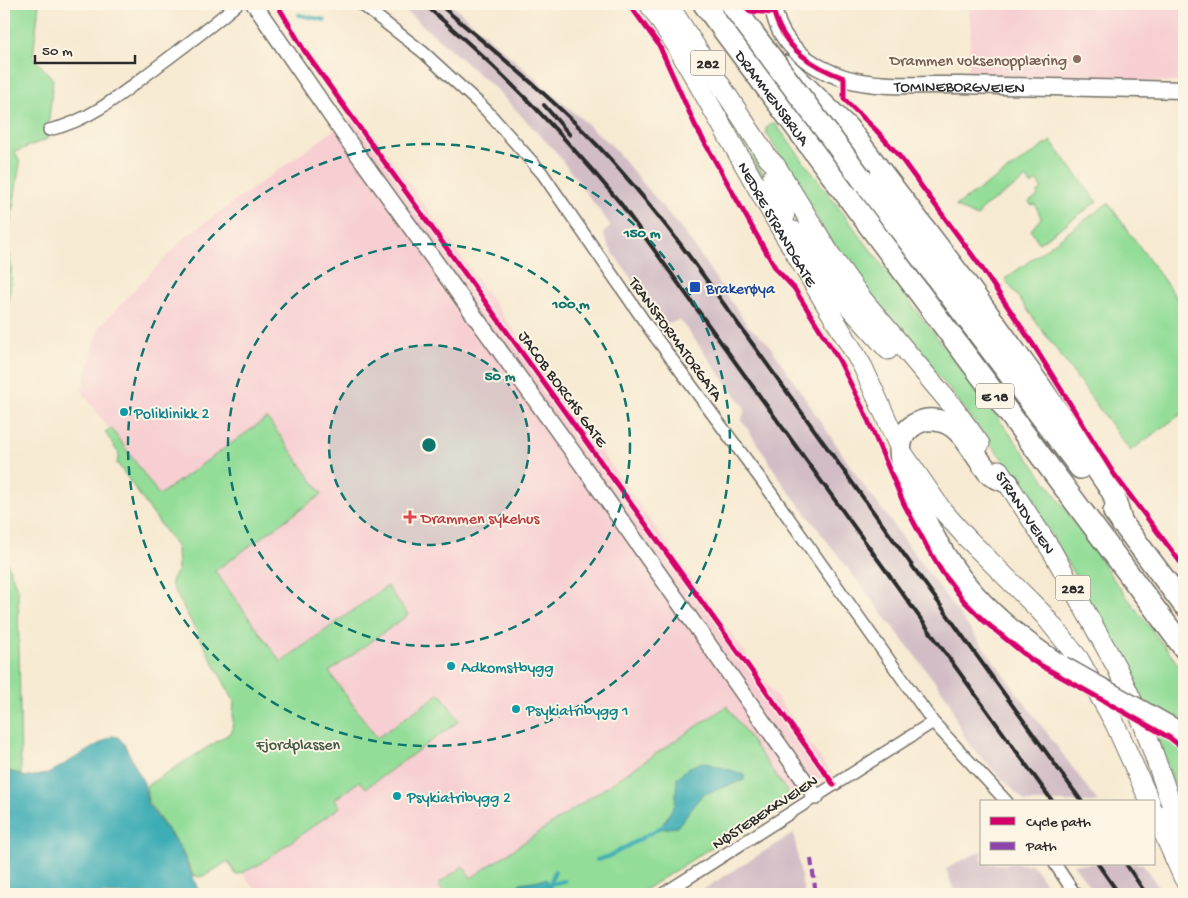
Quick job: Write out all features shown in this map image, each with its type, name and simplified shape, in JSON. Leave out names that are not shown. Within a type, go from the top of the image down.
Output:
[{"type":"highway","name":"DRAMMENSBRUA","points":[[705,4],[1184,648]]},
{"type":"highway","name":"E 18","points":[[705,4],[753,38],[824,102],[848,128],[1040,386],[1113,493],[1122,524],[1184,605]]},
{"type":"highway","name":"DRAMMENSBRUA","points":[[731,4],[1122,524]]},
{"type":"highway","points":[[1008,483],[992,476],[951,425],[930,419],[916,423],[905,433],[900,449],[903,468],[921,514],[949,565],[999,622],[1032,648],[1062,667],[1177,732]]},
{"type":"main road","name":"NEDRE STRANDGATE","points":[[649,4],[676,45],[782,231],[868,375],[900,449]]},
{"type":"main road","name":"NEDRE STRANDGATE","points":[[668,4],[768,158],[776,166],[845,275],[914,362]]},
{"type":"main road","name":"TOMINEBORGVEIEN","points":[[774,4],[778,27],[791,47],[818,67],[853,80],[913,84],[1184,90]]},
{"type":"main road","name":"282","points":[[768,158],[768,170],[784,206],[785,221],[782,231],[790,230],[799,234],[844,301],[893,355],[914,362]]},
{"type":"main road","name":"STRANDVEIEN","points":[[914,362],[958,413],[1008,483],[1052,551],[1117,668],[1144,726],[1184,841]]},
{"type":"main road","name":"282","points":[[900,449],[942,510],[966,537],[1043,614],[1079,659],[1115,724],[1149,800]]},
{"type":"main road","points":[[1156,816],[1184,879]]},
{"type":"street","points":[[49,130],[88,116],[140,80],[237,4]]},
{"type":"street","name":"JACOB BORCHS GATE","points":[[254,4],[349,142],[583,466],[816,797]]},
{"type":"street","name":"TRANSFORMATORGATA","points":[[361,4],[423,52],[486,110],[542,173],[650,330],[771,492],[933,722],[1005,800]]},
{"type":"street","name":"NØSTEBEKKVEIEN","points":[[663,894],[933,722]]},
{"type":"street","points":[[1056,866],[1075,894]]},
{"type":"shaded area","points":[[398,4],[451,4],[612,146],[687,236],[748,326],[768,343],[857,476],[1097,800],[1023,800],[969,745],[957,722],[949,700],[784,485],[742,420],[745,408],[680,320],[663,324],[609,247],[603,233],[611,226],[555,151],[497,90]]},
{"type":"shaded area","name":"Drammen voksenopplæring","points":[[968,4],[1183,4],[1184,78],[1176,82],[968,77],[971,28]]},
{"type":"shaded area","name":"Drammen sykehus","points":[[358,113],[831,773],[626,894],[258,894],[234,862],[355,774],[82,391],[99,327],[185,237]]},
{"type":"shaded area","points":[[794,834],[804,894],[696,894],[791,835]]},
{"type":"shaded area","points":[[980,851],[980,866],[1033,866],[1053,894],[955,894],[946,869]]},
{"type":"shaded area","points":[[1075,866],[1144,866],[1163,894],[1096,894]]},
{"type":"green space","points":[[4,4],[39,4],[33,57],[53,79],[47,139],[15,152],[20,163],[7,244],[11,271],[10,290],[4,317]]},
{"type":"green space","points":[[662,4],[774,192],[777,204]]},
{"type":"green space","points":[[774,122],[1050,487],[1117,584],[1184,672],[1184,811],[1143,700],[1112,640],[1039,514],[1003,460],[949,389],[890,320],[826,233],[766,132],[766,128]]},
{"type":"green space","points":[[1051,141],[1097,202],[1039,243],[1031,230],[1041,218],[1035,204],[1031,205],[1029,202],[1038,196],[1037,193],[1042,190],[1037,181],[1031,185],[1027,178],[983,208],[977,217],[955,206]]},
{"type":"green space","points":[[1108,203],[1184,308],[1184,412],[1130,451],[1005,279]]},
{"type":"green space","name":"Fjordplassen","points":[[267,418],[322,494],[215,571],[281,662],[387,586],[408,615],[329,672],[377,738],[440,693],[459,721],[366,788],[360,781],[335,799],[340,807],[257,866],[236,875],[228,861],[208,874],[199,877],[193,875],[180,847],[148,802],[146,786],[232,732],[234,701],[172,586],[171,580],[178,570],[177,548],[117,463],[119,454],[105,432],[111,428],[159,495]]},
{"type":"green space","points":[[4,555],[18,591],[21,774],[4,770]]},
{"type":"green space","points":[[727,706],[791,797],[638,894],[446,894],[438,884],[463,866],[471,878]]},
{"type":"water","points":[[112,736],[118,737],[123,742],[144,783],[147,803],[180,848],[200,894],[4,894],[4,770],[27,777],[48,774]]},
{"type":"water","points":[[702,762],[744,774],[744,780],[702,795],[677,827],[660,829],[675,804],[677,778],[688,768]]},
{"type":"water","points":[[546,879],[552,889],[540,894],[509,894],[520,883]]},
{"type":"waterway","points":[[299,15],[325,20]]},
{"type":"waterway","points":[[597,860],[610,856],[663,826]]},
{"type":"waterway","points":[[550,884],[555,871]]},
{"type":"waterway","points":[[545,885],[565,881]]},
{"type":"railway","points":[[424,4],[477,51],[527,100],[621,204],[1052,800]]},
{"type":"railway","points":[[439,4],[520,73],[598,146],[624,174],[672,233],[1081,800]]},
{"type":"railway","points":[[544,105],[570,135]]},
{"type":"railway","points":[[1099,866],[1119,894]]},
{"type":"railway","points":[[1127,866],[1146,894]]},
{"type":"marked path","points":[[811,859],[816,894]]},
{"type":"cycle path","points":[[277,4],[305,52],[834,785]]},
{"type":"cycle path","points":[[629,4],[659,45],[695,125],[776,269],[794,288],[839,360],[864,411],[904,504],[942,572],[964,601],[984,621],[1033,661],[1170,738],[1184,749]]},
{"type":"cycle path","points":[[743,4],[750,11],[774,13],[785,36],[800,54],[821,68],[844,78],[844,99],[900,157],[981,267],[1034,346],[1114,474],[1184,567]]},
{"type":"place","name":"Drammen voksenopplæring","points":[[1077,59]]},
{"type":"place","name":"Brakerøya","points":[[695,287]]},
{"type":"place","name":"Poliklinikk 2","points":[[124,412]]},
{"type":"place","name":"Drammen sykehus","points":[[410,517]]},
{"type":"place","name":"Adkomstbygg","points":[[451,666]]},
{"type":"place","name":"Psykiatribygg 1","points":[[516,709]]},
{"type":"place","name":"Psykiatribygg 2","points":[[397,796]]}]
